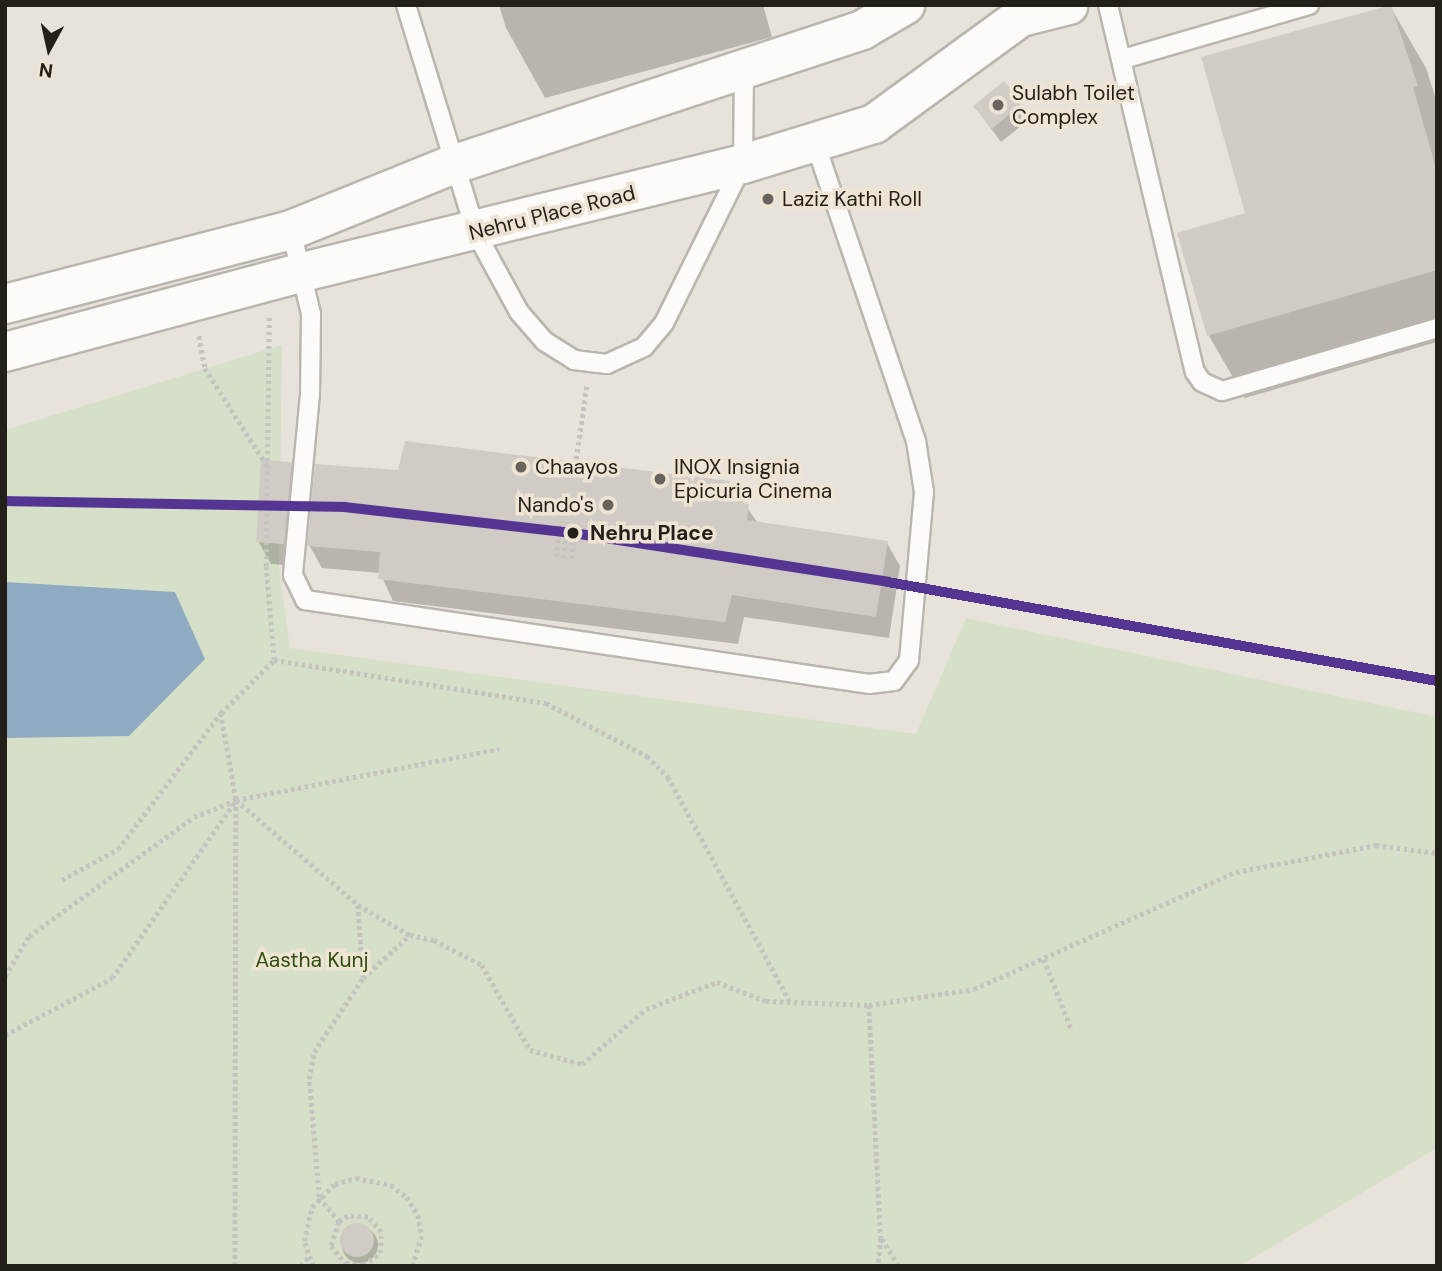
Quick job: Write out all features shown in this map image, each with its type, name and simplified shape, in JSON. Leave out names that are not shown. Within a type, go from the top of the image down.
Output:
[{"type":"street","points":[[5,304],[291,230],[452,165],[862,30],[905,5]]},
{"type":"street","name":"Nehru Place Road","points":[[5,352],[285,277],[476,233],[743,164],[874,124],[1021,17],[1069,5]]},
{"type":"lane","points":[[406,5],[452,165],[476,233],[519,312],[544,341],[574,360],[607,364],[645,347],[664,323],[743,164],[744,69]]},
{"type":"lane","points":[[1108,5],[1123,59],[1195,372],[1202,382],[1222,391],[1437,328]]},
{"type":"lane","points":[[1123,59],[1309,5]]},
{"type":"lane","points":[[291,230],[285,277],[311,314],[310,394],[293,575],[305,600],[869,684],[894,681],[909,660],[924,492],[916,441],[816,142]]},
{"type":"path","points":[[62,880],[118,849],[221,713],[274,660],[266,566],[270,469],[285,277]]},
{"type":"path","points":[[191,302],[205,368],[270,469]]},
{"type":"path","points":[[576,459],[590,361]]},
{"type":"path","points":[[556,557],[560,521]]},
{"type":"path","points":[[563,558],[568,522]]},
{"type":"path","points":[[571,559],[575,523]]},
{"type":"path","points":[[274,660],[545,703],[647,756],[668,777],[789,1001]]},
{"type":"path","points":[[221,713],[236,800],[235,1266]]},
{"type":"path","points":[[5,976],[29,936],[194,817],[236,800],[499,749]]},
{"type":"path","points":[[236,800],[358,905],[410,935],[434,940],[482,965],[530,1050],[582,1063],[646,1009],[717,982],[766,1001],[869,1005],[974,989],[1236,872],[1376,845],[1437,853]]},
{"type":"path","points":[[5,1035],[112,978],[236,800]]},
{"type":"path","points":[[358,905],[363,978]]},
{"type":"path","points":[[339,1223],[319,1197],[309,1080],[314,1052],[363,978],[410,935]]},
{"type":"path","points":[[1044,959],[1072,1031]]},
{"type":"path","points":[[869,1005],[881,1238],[878,1266]]},
{"type":"path","points":[[313,1266],[308,1257],[306,1223],[319,1197],[335,1184],[356,1178],[391,1185],[407,1197],[418,1215],[422,1236],[413,1266]]},
{"type":"path","points":[[348,1216],[368,1217],[382,1232],[380,1253],[363,1265],[346,1263],[331,1246],[339,1223],[348,1216]]},
{"type":"path","points":[[881,1238],[899,1266]]},
{"type":"path","points":[[301,1266],[308,1257]]},
{"type":"green space","name":"Aastha Kunj","points":[[282,345],[279,568],[290,648],[916,734],[966,618],[1437,717],[1437,1148],[1240,1266],[5,1266],[5,430]]},
{"type":"water","points":[[5,582],[175,592],[205,659],[129,736],[5,738]]},
{"type":"building","points":[[1391,5],[1418,86],[1413,87],[1437,172],[1437,270],[1207,336],[1177,233],[1245,213],[1201,57]]},
{"type":"building","name":"Sulabh Toilet Complex","points":[[1004,81],[1022,103],[992,129],[973,106]]},
{"type":"building","name":"Nehru Place","points":[[405,441],[730,481],[728,500],[749,504],[747,520],[888,541],[876,617],[732,595],[725,622],[378,579],[380,552],[307,546],[315,464],[398,470]]},
{"type":"building","points":[[261,460],[292,462],[284,544],[256,542]]},
{"type":"building","points":[[357,1223],[369,1228],[374,1240],[369,1252],[357,1257],[345,1252],[340,1240],[345,1228]]},
{"type":"transit line","points":[[5,501],[344,507],[573,533],[888,582],[1437,681]]},
{"type":"place","name":"Sulabh Toilet Complex","points":[[998,105]]},
{"type":"place","name":"Laziz Kathi Roll","points":[[768,199]]},
{"type":"place","name":"Chaayos","points":[[521,467]]},
{"type":"place","name":"INOX Insignia Epicuria Cinema","points":[[660,479]]},
{"type":"place","name":"Nando's","points":[[608,505]]},
{"type":"place","name":"Nehru Place","points":[[573,533]]}]
